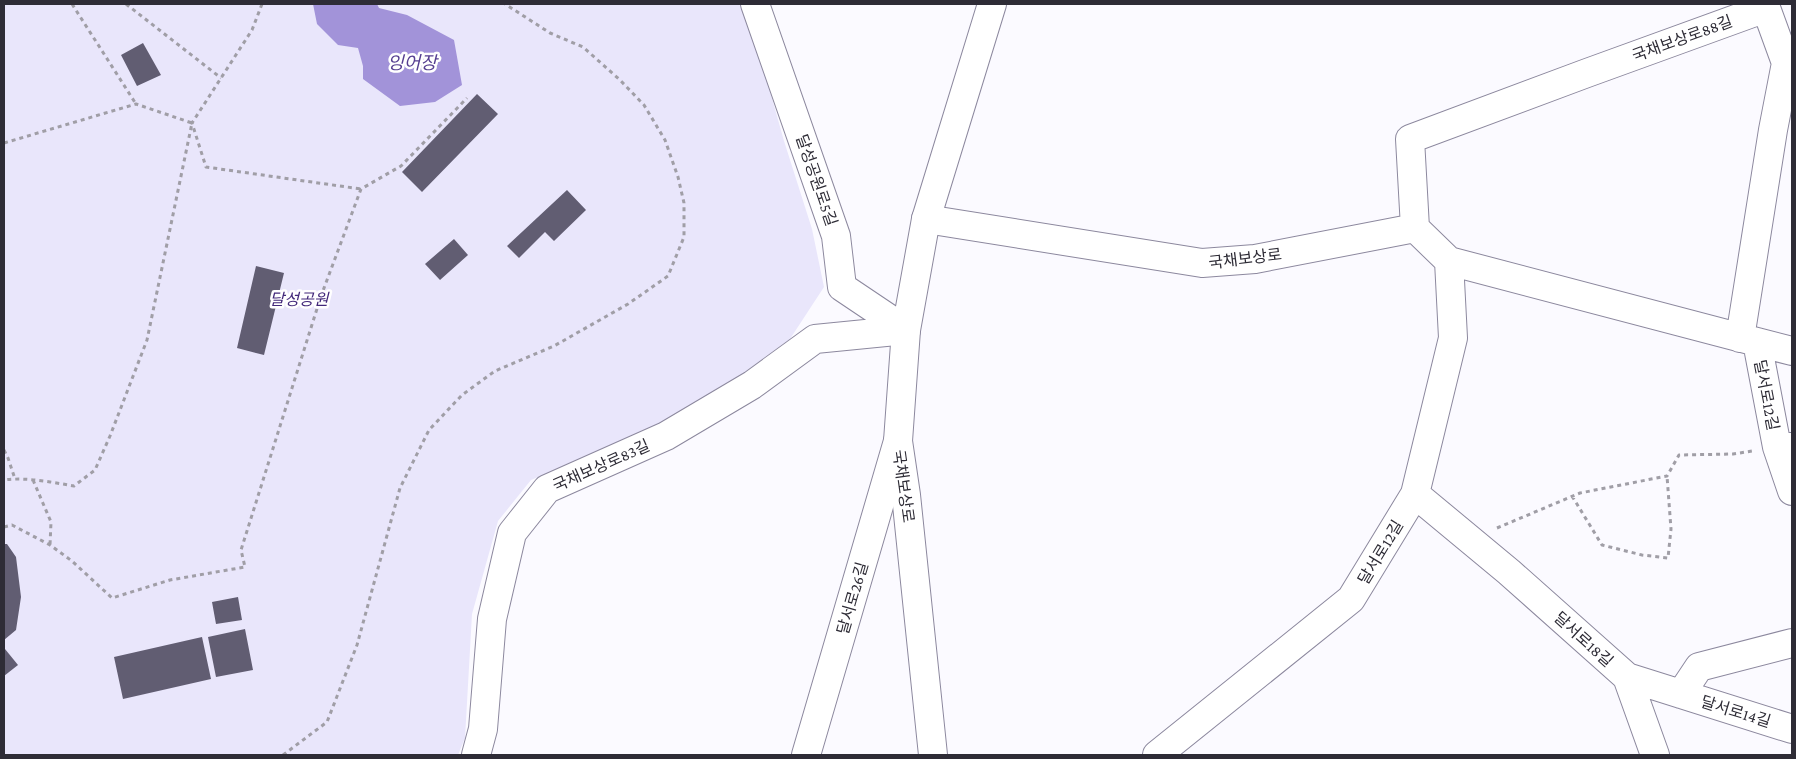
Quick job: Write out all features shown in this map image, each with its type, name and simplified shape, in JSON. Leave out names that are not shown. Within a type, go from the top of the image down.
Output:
[{"type":"street","name":"달성공원로5길","points":[[755,4],[836,236],[842,287],[906,330]]},
{"type":"street","name":"국채보상로","points":[[933,755],[906,495],[898,441],[906,330],[926,218],[992,4]]},
{"type":"street","name":"국채보상로88길","points":[[1415,228],[1410,139],[1766,8],[1786,63],[1772,130],[1748,340]]},
{"type":"street","name":"국채보상로","points":[[926,218],[1202,263],[1254,260],[1415,228]]},
{"type":"street","name":"달서로12길","points":[[1415,228],[1449,261],[1792,351]]},
{"type":"street","name":"달서로12길","points":[[1157,755],[1352,599],[1415,494],[1453,338],[1449,261]]},
{"type":"street","name":"국채보상로83길","points":[[476,755],[483,729],[492,619],[512,533],[547,489],[666,436],[752,385],[815,338],[906,330]]},
{"type":"street","name":"달서로12길","points":[[1748,340],[1785,447],[1792,492]]},
{"type":"street","name":"달서로26길","points":[[806,755],[898,441]]},
{"type":"street","name":"달서로18길","points":[[1415,494],[1509,572],[1626,677],[1655,755]]},
{"type":"street","name":"달서로14길","points":[[1681,694],[1699,667],[1792,643]]},
{"type":"street","name":"달서로14길","points":[[1626,677],[1792,729]]},
{"type":"path","points":[[72,4],[136,104]]},
{"type":"path","points":[[126,4],[221,78]]},
{"type":"path","points":[[4,480],[33,480],[74,486],[96,470],[147,340],[192,124],[252,30],[262,4]]},
{"type":"path","points":[[283,755],[327,722],[357,645],[400,488],[429,430],[462,395],[495,372],[554,346],[628,304],[668,276],[684,237],[684,203],[678,177],[665,140],[644,105],[620,80],[582,47],[550,33],[506,4]]},
{"type":"path","points":[[192,124],[206,167],[361,189],[401,166],[467,98]]},
{"type":"path","points":[[4,143],[136,104],[192,124]]},
{"type":"path","points":[[4,527],[12,525],[50,545],[72,561],[112,598],[170,580],[245,567],[241,550],[321,296],[361,189]]},
{"type":"path","points":[[1572,496],[1602,545],[1642,556],[1668,558],[1670,528],[1667,476],[1679,455],[1733,454],[1785,447]]},
{"type":"path","points":[[4,450],[15,479]]},
{"type":"path","points":[[1478,546],[1495,528],[1580,493],[1667,476]]},
{"type":"path","points":[[33,480],[51,522],[50,545]]},
{"type":"green space","name":"달성공원","points":[[4,4],[739,4],[752,27],[784,141],[812,229],[824,287],[790,339],[704,402],[614,445],[531,480],[498,521],[472,614],[465,738],[458,755],[4,755]]},
{"type":"water","name":"잉어장","points":[[313,4],[377,4],[379,8],[407,15],[454,40],[462,85],[435,102],[400,106],[363,79],[363,66],[358,48],[338,45],[317,24]]},
{"type":"building","points":[[143,43],[161,75],[137,86],[121,55]]},
{"type":"building","points":[[477,94],[498,114],[422,192],[402,172]]},
{"type":"building","points":[[567,190],[586,210],[554,241],[545,232],[519,258],[507,246]]},
{"type":"building","points":[[454,239],[468,255],[440,280],[425,264]]},
{"type":"building","points":[[256,266],[284,273],[264,355],[237,348]]},
{"type":"building","points":[[4,544],[7,544],[16,557],[21,597],[16,630],[4,640]]},
{"type":"building","points":[[238,597],[242,620],[216,624],[212,602]]},
{"type":"building","points":[[245,629],[253,670],[216,677],[208,637]]},
{"type":"building","points":[[202,637],[211,679],[123,699],[114,657]]},
{"type":"building","points":[[4,650],[18,665],[4,676]]}]
